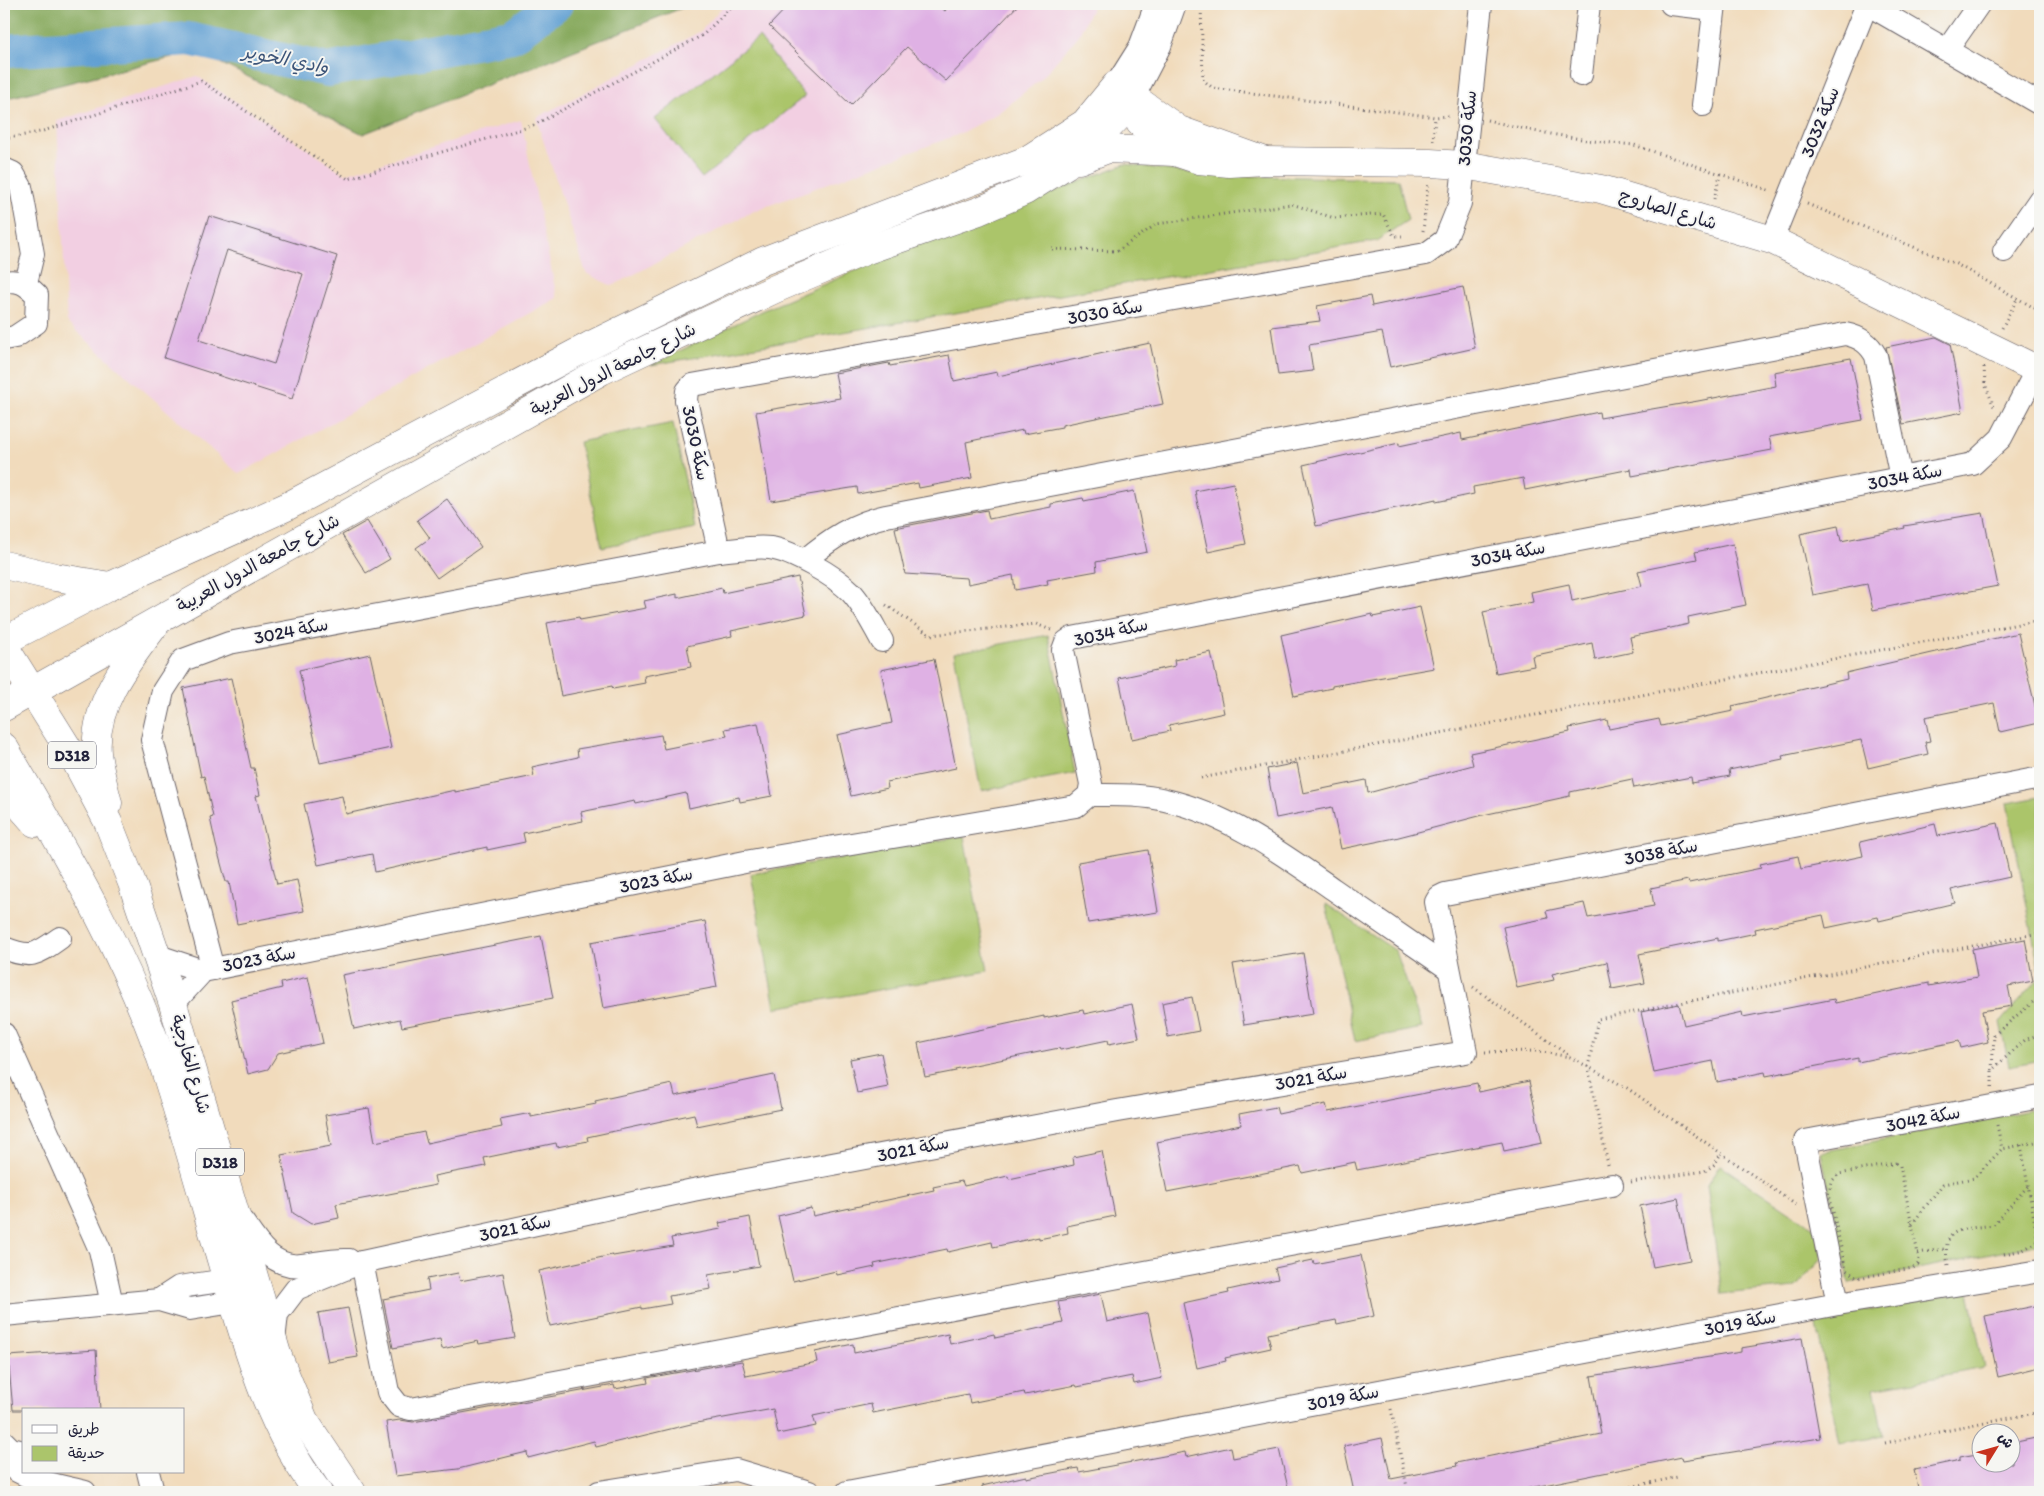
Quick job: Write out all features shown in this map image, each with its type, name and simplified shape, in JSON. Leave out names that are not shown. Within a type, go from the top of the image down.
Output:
[{"type":"main road","name":"شارع الصاروج","points":[[1120,98],[1175,152],[1198,160],[1221,162],[1430,163],[1464,165],[1601,189],[1772,240],[2039,370]]},
{"type":"main road","name":"شارع الصاروج","points":[[1120,98],[1178,130],[1265,161]]},
{"type":"main road","name":"شارع جامعة الدول العربية","points":[[4,706],[601,371],[783,286],[867,250],[979,211],[1018,194],[1066,165],[1120,98]]},
{"type":"main road","name":"شارع جامعة الدول العربية","points":[[4,641],[110,586],[286,507],[592,345],[764,261],[1027,160],[1120,98]]},
{"type":"main road","points":[[1066,165],[1108,149],[1175,152]]},
{"type":"main road","points":[[4,565],[46,575],[110,586]]},
{"type":"main road","points":[[108,822],[108,807],[97,752],[102,709],[118,677],[162,616]]},
{"type":"main road","name":"شارع الخارجية","points":[[4,646],[74,758],[108,822],[132,882],[173,1004],[274,1341],[304,1420],[352,1492]]},
{"type":"main road","name":"شارع الخارجية","points":[[4,747],[79,876],[135,987],[163,1064],[245,1342],[268,1404],[286,1442],[318,1492]]},
{"type":"main road","points":[[4,792],[13,798],[79,876]]},
{"type":"street","name":"شارع جامعة الدول العربية","points":[[1120,98],[1150,25],[1156,4]]},
{"type":"street","name":"شارع جامعة الدول العربية","points":[[1120,98],[1160,46],[1175,4]]},
{"type":"street","name":"سكة 3030","points":[[720,551],[686,400],[686,391],[692,386],[1426,254],[1445,240],[1460,203],[1481,4]]},
{"type":"street","points":[[1581,75],[1590,4]]},
{"type":"street","points":[[1671,4],[1715,7],[1703,105]]},
{"type":"street","points":[[1867,4],[2040,104]]},
{"type":"street","name":"سكة 3032","points":[[1772,240],[1867,4]]},
{"type":"street","points":[[1947,50],[1979,4]]},
{"type":"street","points":[[4,169],[13,173],[21,186],[33,254],[26,284]]},
{"type":"street","points":[[2004,251],[2040,199]]},
{"type":"street","points":[[4,282],[14,280],[26,284],[37,295],[36,323],[15,337],[4,339]]},
{"type":"street","points":[[805,560],[843,531],[871,519],[1846,334],[1867,343],[1876,356],[1901,478]]},
{"type":"street","name":"سكة 3034","points":[[1090,786],[1064,650],[1066,642],[1072,638],[1973,464],[2001,438],[2039,370]]},
{"type":"street","name":"سكة 3024","points":[[208,970],[152,740],[163,691],[183,660],[229,643],[720,551],[768,547],[783,550],[805,560],[850,592],[865,611],[882,641]]},
{"type":"street","name":"سكة 3038","points":[[1466,1052],[1436,902],[1439,897],[1445,894],[2040,778]]},
{"type":"street","points":[[1090,786],[1167,800],[1238,828],[1278,851],[1449,969]]},
{"type":"street","name":"سكة 3023","points":[[155,954],[208,970],[745,862],[1076,806],[1090,786]]},
{"type":"street","points":[[4,948],[30,956],[39,953],[60,938]]},
{"type":"street","name":"سكة 3023","points":[[173,1004],[208,970]]},
{"type":"street","points":[[4,1034],[100,1250],[112,1304]]},
{"type":"street","name":"سكة 3021","points":[[274,1341],[277,1314],[296,1289],[362,1262],[693,1190],[1117,1111],[1466,1052]]},
{"type":"street","name":"سكة 3042","points":[[1820,1221],[1805,1141],[2040,1097]]},
{"type":"street","points":[[362,1262],[388,1392],[399,1406],[410,1409],[1612,1184]]},
{"type":"street","name":"سكة 3021","points":[[232,1203],[259,1246],[274,1259],[286,1264],[300,1266],[339,1259],[362,1262]]},
{"type":"street","points":[[1820,1221],[1838,1304]]},
{"type":"street","name":"سكة 3019","points":[[848,1492],[1838,1304],[2040,1271]]},
{"type":"street","points":[[4,1315],[159,1300],[179,1287],[230,1290]]},
{"type":"street","points":[[4,1442],[11,1449],[22,1452]]},
{"type":"street","points":[[4,1462],[16,1472],[32,1478],[85,1492]]},
{"type":"street","points":[[599,1492],[647,1488],[736,1470],[809,1492]]},
{"type":"street","points":[[148,1474],[153,1492]]},
{"type":"path","points":[[4,139],[40,132],[201,81],[348,179],[532,126],[703,35],[734,4]]},
{"type":"path","points":[[1201,4],[1203,80],[1213,88],[1435,117],[1468,115],[1533,131],[1592,141],[1634,145],[1790,197],[1956,264],[2040,310]]},
{"type":"path","points":[[1052,249],[1117,251],[1157,224],[1292,204],[1334,218],[1383,214],[1394,236],[1404,236]]},
{"type":"path","points":[[883,602],[930,635],[1036,624],[1072,638]]},
{"type":"path","points":[[1201,778],[2040,620]]},
{"type":"path","points":[[2040,870],[2034,877],[2040,908]]},
{"type":"path","points":[[1721,1153],[1715,1164],[1705,1171],[1612,1184],[1588,1067],[1598,1019],[2040,933]]},
{"type":"path","points":[[1449,969],[1570,1057],[1628,1088],[1820,1221]]},
{"type":"path","points":[[1992,1106],[1994,1035],[2040,996]]},
{"type":"path","points":[[1992,1070],[2025,1040],[2040,1034]]},
{"type":"path","points":[[1466,1052],[1537,1051],[1570,1057]]},
{"type":"path","points":[[1912,1224],[1943,1184],[1974,1178],[2002,1148],[2040,1141]]},
{"type":"path","points":[[1995,1256],[2023,1250],[2039,1241],[2021,1145]]},
{"type":"path","points":[[1896,1164],[1900,1166],[1918,1253],[1918,1264],[1913,1268],[1858,1278],[1846,1270],[1829,1194],[1831,1182],[1839,1174],[1896,1164]]},
{"type":"path","points":[[1918,1253],[1944,1249],[1953,1233],[1958,1230],[1993,1225],[2028,1186]]},
{"type":"path","points":[[1948,1266],[1957,1264]]},
{"type":"path","points":[[1388,1390],[1408,1492]]},
{"type":"path","points":[[1885,1443],[2040,1412]]},
{"type":"path","points":[[1607,1492],[1678,1477]]},
{"type":"shaded area","points":[[725,4],[1094,4],[1079,35],[1041,79],[998,113],[957,135],[754,211],[612,286],[586,273],[536,118],[701,31]]},
{"type":"shaded area","points":[[197,76],[345,174],[521,120],[557,298],[239,474],[67,323],[57,121]]},
{"type":"green space","points":[[4,4],[692,4],[363,134],[196,51],[4,99]]},
{"type":"green space","points":[[759,37],[805,96],[702,178],[655,119]]},
{"type":"green space","points":[[1125,164],[1205,175],[1398,179],[1408,220],[1376,241],[651,365],[762,311],[899,252]]},
{"type":"green space","points":[[673,423],[695,528],[602,547],[579,442]]},
{"type":"green space","points":[[1048,635],[1075,773],[981,791],[954,653]]},
{"type":"green space","points":[[2040,797],[2040,973],[2007,803]]},
{"type":"green space","points":[[964,836],[988,971],[775,1008],[751,874]]},
{"type":"green space","points":[[1326,904],[1396,951],[1422,1028],[1355,1041]]},
{"type":"green space","points":[[2040,977],[2040,1060],[2009,1066],[2000,1022]]},
{"type":"green space","points":[[2040,1108],[2040,1244],[1849,1283],[1821,1152]]},
{"type":"green space","points":[[1720,1165],[1815,1229],[1822,1258],[1796,1287],[1722,1294],[1707,1185]]},
{"type":"green space","points":[[1969,1291],[1984,1368],[1874,1388],[1883,1435],[1839,1443],[1816,1320]]},
{"type":"building","points":[[790,4],[937,4],[945,11],[951,4],[1019,4],[946,81],[907,47],[851,105],[769,26]]},
{"type":"building","points":[[209,216],[337,256],[292,399],[164,358]],"holes":[[[227,250],[303,274],[274,364],[199,340]]]},
{"type":"building","points":[[1463,287],[1475,348],[1390,367],[1382,332],[1309,345],[1313,371],[1278,375],[1271,327],[1320,321],[1317,306],[1370,296],[1372,306]]},
{"type":"building","points":[[1936,337],[1950,344],[1963,412],[1903,424],[1886,347]]},
{"type":"building","points":[[1150,343],[1163,404],[1062,425],[1062,427],[1024,434],[1023,430],[966,442],[972,478],[919,488],[918,483],[858,494],[857,487],[771,501],[756,412],[840,398],[835,373],[889,363],[890,366],[949,355],[954,381],[997,372],[998,376]]},
{"type":"building","points":[[1851,358],[1863,420],[1769,437],[1772,450],[1632,476],[1631,469],[1525,490],[1523,478],[1473,487],[1474,494],[1436,502],[1436,499],[1316,526],[1303,465],[1399,443],[1399,446],[1461,433],[1462,440],[1599,412],[1600,418],[1776,386],[1774,372]]},
{"type":"building","points":[[1233,483],[1246,544],[1208,552],[1195,491]]},
{"type":"building","points":[[1134,491],[1147,552],[1096,562],[1097,571],[1047,580],[1048,584],[1015,590],[1013,575],[968,584],[967,578],[905,574],[895,528],[987,510],[989,519],[1051,507],[1051,504],[1083,498],[1084,501]]},
{"type":"building","points":[[447,499],[481,547],[437,578],[416,548],[430,538],[417,520]]},
{"type":"building","points":[[1983,513],[1998,586],[1873,610],[1867,584],[1813,595],[1800,534],[1838,526],[1841,541],[1905,528],[1904,526]]},
{"type":"building","points":[[367,521],[390,559],[366,573],[342,535]]},
{"type":"building","points":[[1733,544],[1746,605],[1688,617],[1689,624],[1630,637],[1633,652],[1595,660],[1592,643],[1532,656],[1534,666],[1496,673],[1483,612],[1533,602],[1531,592],[1569,584],[1572,601],[1642,586],[1638,571],[1697,559],[1695,552]]},
{"type":"building","points":[[798,577],[806,615],[731,631],[732,636],[687,646],[691,667],[644,676],[645,683],[613,689],[612,686],[561,696],[547,623],[579,617],[580,620],[646,608],[644,601],[677,594],[677,598],[722,588],[723,593]]},
{"type":"building","points":[[1420,607],[1434,668],[1332,686],[1332,688],[1294,696],[1281,635],[1372,614],[1373,617]]},
{"type":"building","points":[[2018,633],[2039,723],[2000,732],[1994,703],[1925,717],[1930,741],[1925,742],[1928,754],[1868,768],[1861,740],[1782,756],[1783,759],[1729,770],[1730,776],[1692,783],[1691,777],[1634,788],[1632,779],[1570,792],[1570,796],[1341,849],[1332,807],[1276,818],[1267,769],[1297,763],[1303,793],[1366,780],[1368,793],[1473,765],[1470,753],[1570,732],[1569,728],[1607,720],[1609,729],[1659,719],[1661,726],[1733,711],[1732,706],[1847,679],[1846,673]]},
{"type":"building","points":[[1211,652],[1224,713],[1169,725],[1170,731],[1132,739],[1119,678],[1175,666],[1174,660]]},
{"type":"building","points":[[370,654],[391,748],[320,763],[299,670]]},
{"type":"building","points":[[934,659],[956,768],[887,782],[888,788],[851,796],[837,735],[892,723],[881,670]]},
{"type":"building","points":[[231,678],[251,768],[254,768],[260,795],[256,796],[277,884],[297,880],[304,911],[237,924],[229,882],[226,882],[216,845],[210,818],[213,817],[204,776],[201,777],[183,688]]},
{"type":"building","points":[[758,723],[772,796],[740,802],[739,797],[689,808],[686,793],[636,804],[635,801],[581,812],[583,821],[523,833],[525,842],[487,850],[487,847],[375,872],[372,854],[318,865],[304,804],[342,796],[346,814],[455,790],[455,792],[534,776],[532,767],[578,757],[577,749],[661,735],[664,749],[727,736],[725,729]]},
{"type":"building","points":[[1998,823],[2010,877],[1951,890],[1955,903],[1879,921],[1878,917],[1826,928],[1823,915],[1755,929],[1756,933],[1718,941],[1718,938],[1639,954],[1645,983],[1612,989],[1607,962],[1552,974],[1554,980],[1517,988],[1503,927],[1548,918],[1546,911],[1584,903],[1588,918],[1654,906],[1651,888],[1688,880],[1689,883],[1761,868],[1760,864],[1798,856],[1801,869],[1863,856],[1860,842],[1935,824],[1938,836]]},
{"type":"building","points":[[1148,850],[1158,912],[1088,923],[1078,862]]},
{"type":"building","points":[[705,921],[717,987],[603,1008],[591,942]]},
{"type":"building","points":[[541,936],[553,998],[402,1027],[400,1019],[354,1029],[342,975]]},
{"type":"building","points":[[2025,939],[2033,981],[2008,986],[2012,1006],[1982,1011],[1988,1042],[1961,1048],[1959,1041],[1858,1062],[1858,1058],[1766,1076],[1765,1072],[1717,1082],[1713,1061],[1654,1073],[1641,1012],[1679,1004],[1684,1025],[1742,1012],[1743,1017],[1834,999],[1835,1003],[1929,983],[1929,986],[1977,977],[1972,949]]},
{"type":"building","points":[[1303,953],[1313,1014],[1244,1025],[1233,964]]},
{"type":"building","points":[[308,977],[323,1043],[278,1053],[268,1069],[248,1074],[231,1000],[282,988],[281,983]]},
{"type":"building","points":[[1192,997],[1199,1031],[1168,1037],[1162,1003]]},
{"type":"building","points":[[1132,1004],[1139,1038],[1109,1044],[1108,1040],[1060,1050],[1059,1048],[925,1077],[918,1043],[1044,1016],[1044,1018],[1083,1010],[1084,1014]]},
{"type":"building","points":[[881,1053],[888,1087],[857,1093],[850,1059]]},
{"type":"building","points":[[774,1075],[781,1109],[697,1126],[694,1114],[587,1137],[588,1141],[557,1147],[556,1143],[484,1158],[486,1166],[434,1176],[436,1185],[336,1204],[339,1218],[311,1224],[293,1213],[281,1155],[331,1146],[325,1115],[369,1108],[375,1142],[424,1132],[427,1143],[502,1127],[500,1119],[531,1113],[531,1117],[596,1104],[595,1101],[672,1084],[675,1096]]},
{"type":"building","points":[[1529,1081],[1542,1143],[1504,1151],[1502,1142],[1357,1170],[1355,1162],[1302,1173],[1300,1166],[1167,1192],[1157,1142],[1241,1125],[1239,1114],[1276,1107],[1278,1114],[1326,1104],[1328,1112],[1477,1083],[1479,1092]]},
{"type":"building","points":[[1102,1151],[1115,1216],[1067,1226],[1068,1233],[1039,1239],[1039,1237],[993,1247],[992,1242],[948,1252],[947,1249],[874,1264],[875,1267],[837,1275],[836,1271],[793,1281],[778,1216],[811,1208],[813,1216],[934,1190],[933,1187],[962,1181],[964,1186],[1008,1176],[1009,1179],[1074,1165],[1073,1157]]},
{"type":"building","points":[[1678,1198],[1690,1260],[1653,1267],[1640,1206]]},
{"type":"building","points":[[750,1217],[759,1266],[708,1275],[711,1289],[669,1296],[671,1304],[642,1309],[642,1307],[550,1326],[539,1271],[612,1255],[673,1246],[671,1238],[721,1229],[719,1223]]},
{"type":"building","points":[[1361,1255],[1374,1316],[1337,1324],[1336,1320],[1268,1334],[1271,1348],[1225,1358],[1226,1361],[1197,1368],[1183,1303],[1229,1293],[1228,1290],[1278,1279],[1275,1268],[1313,1260],[1314,1264]]},
{"type":"building","points":[[458,1273],[460,1281],[503,1273],[515,1338],[479,1344],[478,1341],[442,1349],[440,1339],[393,1348],[383,1299],[429,1290],[427,1279]]},
{"type":"building","points":[[1101,1294],[1107,1322],[1148,1313],[1162,1378],[1134,1384],[1132,1376],[1025,1395],[1024,1392],[970,1403],[968,1394],[873,1413],[871,1404],[813,1416],[816,1426],[778,1434],[773,1409],[691,1424],[596,1447],[594,1441],[528,1458],[527,1452],[458,1469],[395,1476],[386,1422],[400,1420],[413,1422],[614,1385],[615,1389],[648,1383],[647,1378],[742,1361],[746,1376],[817,1362],[815,1352],[853,1344],[854,1353],[948,1334],[950,1344],[994,1334],[995,1338],[1063,1323],[1058,1302]]},
{"type":"building","points":[[2040,1305],[2040,1367],[1998,1377],[1985,1316]]},
{"type":"building","points":[[348,1308],[358,1357],[328,1362],[318,1313]]},
{"type":"building","points":[[1802,1338],[1820,1438],[1683,1460],[1682,1457],[1510,1492],[1354,1492],[1344,1446],[1382,1438],[1391,1479],[1457,1466],[1456,1463],[1601,1434],[1591,1376],[1741,1352],[1741,1348]]},
{"type":"building","points":[[96,1350],[100,1408],[22,1408],[22,1410],[13,1410],[8,1356]]},
{"type":"building","points":[[2040,1437],[2040,1492],[1919,1492],[1914,1470],[1960,1460],[1960,1457],[1972,1455],[1972,1474],[2022,1474],[2022,1441]]},
{"type":"building","points":[[1231,1447],[1233,1458],[1279,1449],[1289,1492],[982,1492],[982,1486],[1026,1476],[1026,1478],[1078,1468],[1079,1472],[1185,1452],[1186,1457]]},
{"type":"waterway","name":"وادي الخوير","points":[[4,51],[189,39],[328,70],[512,36],[556,4]]}]
